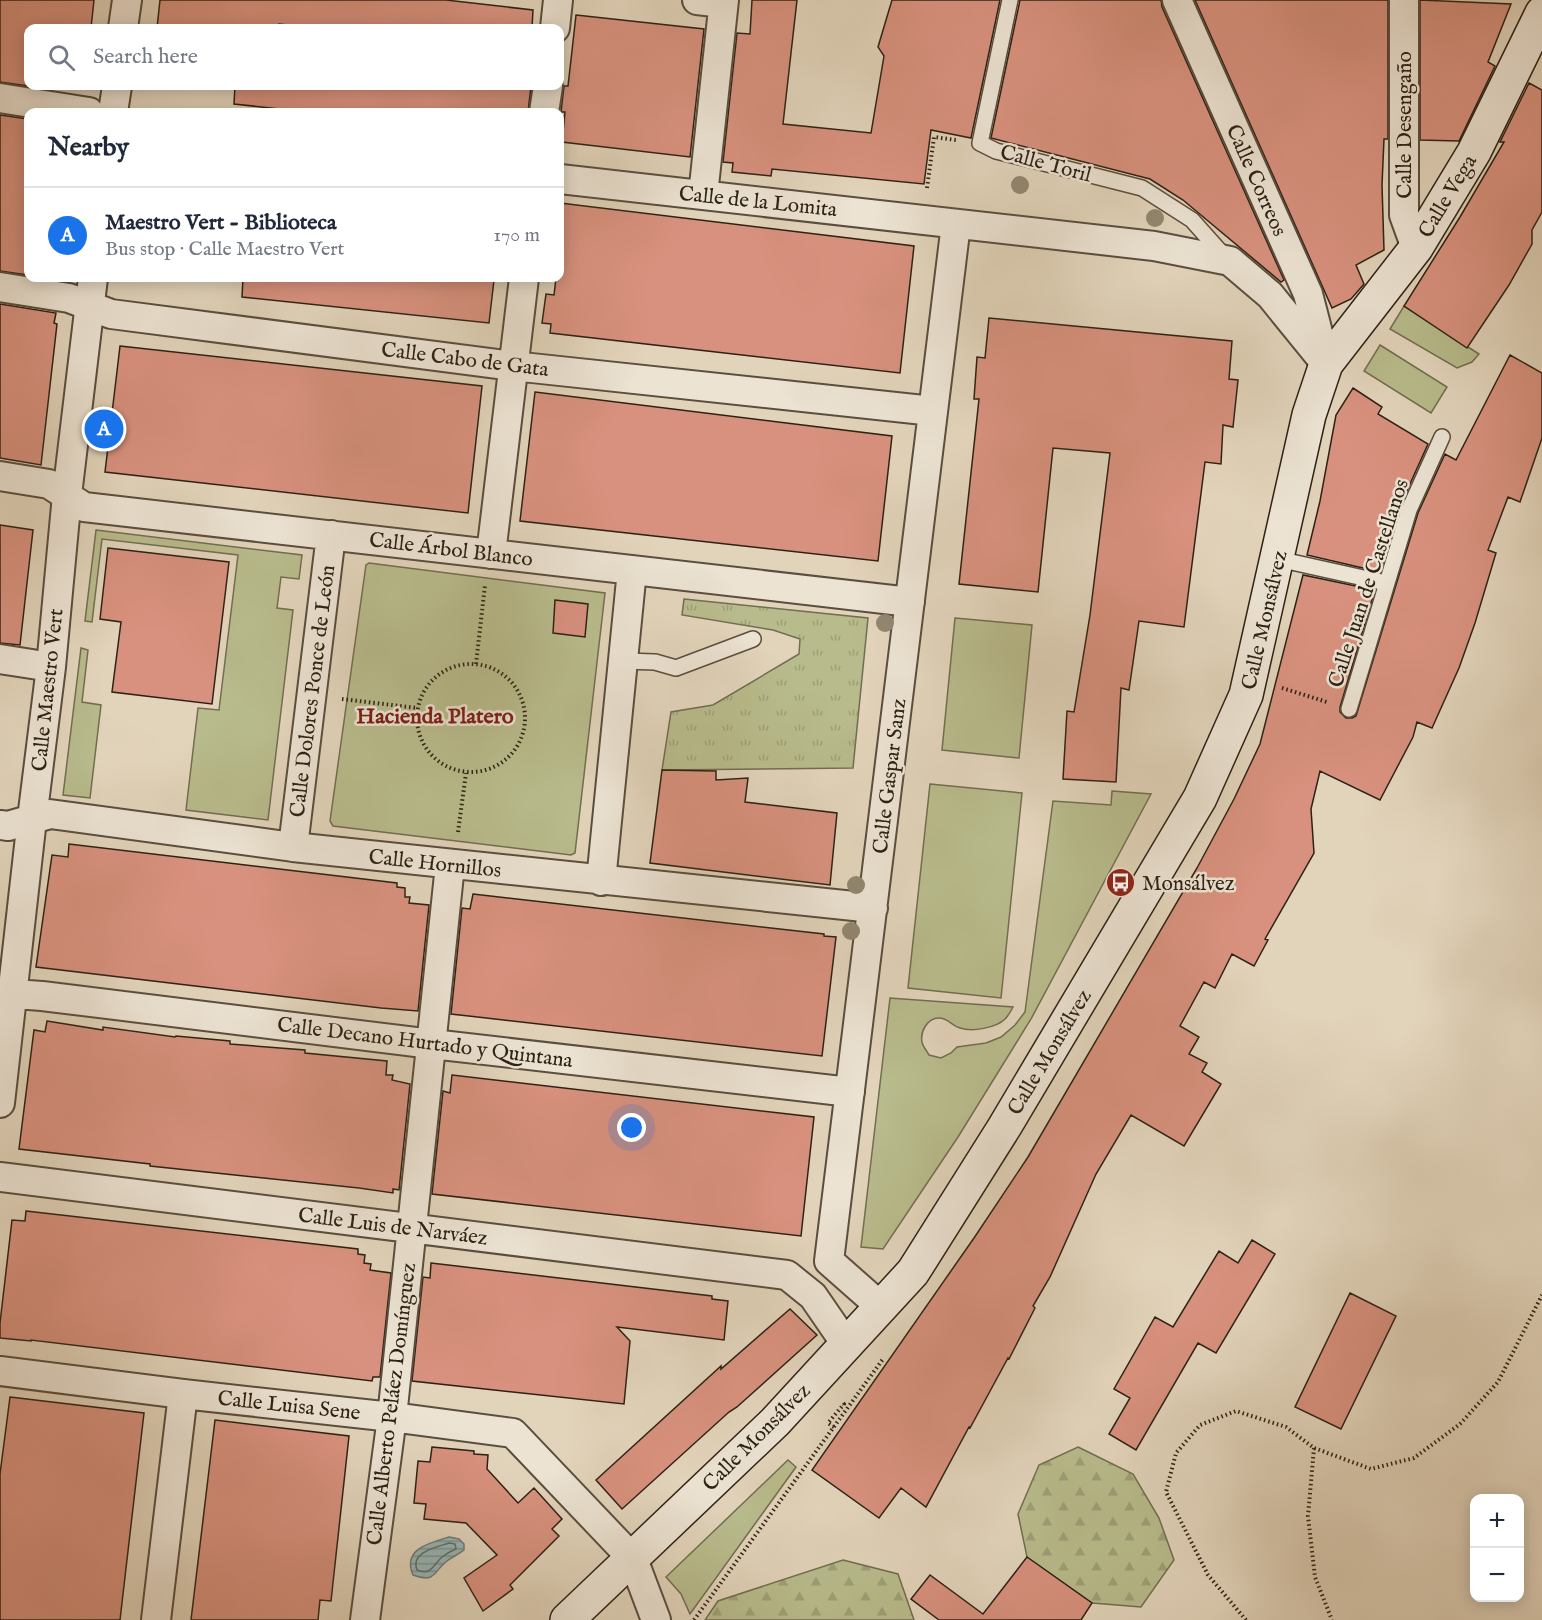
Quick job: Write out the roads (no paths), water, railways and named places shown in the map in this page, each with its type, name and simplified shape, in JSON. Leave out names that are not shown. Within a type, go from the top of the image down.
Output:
[{"type":"street","points":[[124,24],[127,0]]},
{"type":"street","points":[[555,24],[558,0]]},
{"type":"street","name":"Calle Correos","points":[[1177,0],[1308,294],[1326,364]]},
{"type":"street","name":"Calle Desengaño","points":[[1404,0],[1404,215],[1416,248]]},
{"type":"street","points":[[703,195],[715,1]]},
{"type":"street","name":"Calle Vega","points":[[1326,364],[1416,248],[1474,152],[1542,13]]},
{"type":"street","points":[[114,108],[116,90]]},
{"type":"street","points":[[545,108],[547,90]]},
{"type":"street","points":[[0,98],[64,108]]},
{"type":"street","name":"Calle de la Lomita","points":[[564,179],[956,224]]},
{"type":"street","name":"Calle Toril","points":[[956,224],[1154,246],[1230,261],[1270,295],[1326,364]]},
{"type":"street","name":"Calle Gaspar Sanz","points":[[830,1261],[956,224]]},
{"type":"street","name":"Calle Maestro Vert","points":[[0,1103],[6,993],[32,819],[51,668],[67,495],[93,282]]},
{"type":"street","points":[[488,566],[524,282]]},
{"type":"street","name":"Calle Cabo de Gata","points":[[0,286],[69,298],[111,314],[513,366],[933,411]]},
{"type":"street","name":"Calle Monsálvez","points":[[567,1620],[775,1422],[913,1272],[1148,887],[1200,798],[1246,695],[1309,416],[1326,364]]},
{"type":"street","name":"Calle Árbol Blanco","points":[[0,476],[49,484],[84,507],[331,535],[488,566],[632,570],[910,602]]},
{"type":"street","name":"Calle Dolores Ponce de León","points":[[293,847],[331,535]]},
{"type":"street","points":[[601,881],[632,570]]},
{"type":"street","points":[[0,659],[51,668]]},
{"type":"street","name":"Calle Hornillos","points":[[0,825],[8,826],[50,814],[293,847],[450,865],[873,908]]},
{"type":"street","name":"Calle Alberto Peláez Domínguez","points":[[366,1620],[392,1417],[450,865]]},
{"type":"street","name":"Calle Decano Hurtado y Quintana","points":[[6,993],[850,1092]]},
{"type":"street","name":"Calle Luis de Narváez","points":[[0,1177],[787,1275],[810,1270],[830,1261]]},
{"type":"street","points":[[830,1261],[880,1306]]},
{"type":"street","points":[[787,1275],[813,1296],[846,1344]]},
{"type":"street","name":"Calle Luisa Sene","points":[[0,1371],[513,1433],[633,1559]]},
{"type":"street","points":[[156,1620],[183,1394]]},
{"type":"street","points":[[633,1559],[656,1620]]},
{"type":"lane","name":"Calle Toril","points":[[1010,0],[980,143],[996,151],[1142,188],[1192,220],[1230,261]]},
{"type":"lane","name":"Calle Juan de Castellanos","points":[[1349,709],[1409,510],[1442,437]]},
{"type":"lane","points":[[1278,559],[1386,583]]},
{"type":"lane","points":[[624,661],[656,662],[676,668],[753,639]]},
{"type":"water","points":[[449,1537],[459,1539],[464,1544],[464,1550],[447,1561],[433,1576],[426,1578],[413,1575],[411,1559],[414,1553],[419,1548]]},
{"type":"place","name":"Maestro Vert - Biblioteca","points":[[104,429]]},
{"type":"place","name":"Monsálvez","points":[[1121,883]]},
{"type":"district","name":"Hacienda Platero","points":[[435,715]]}]
